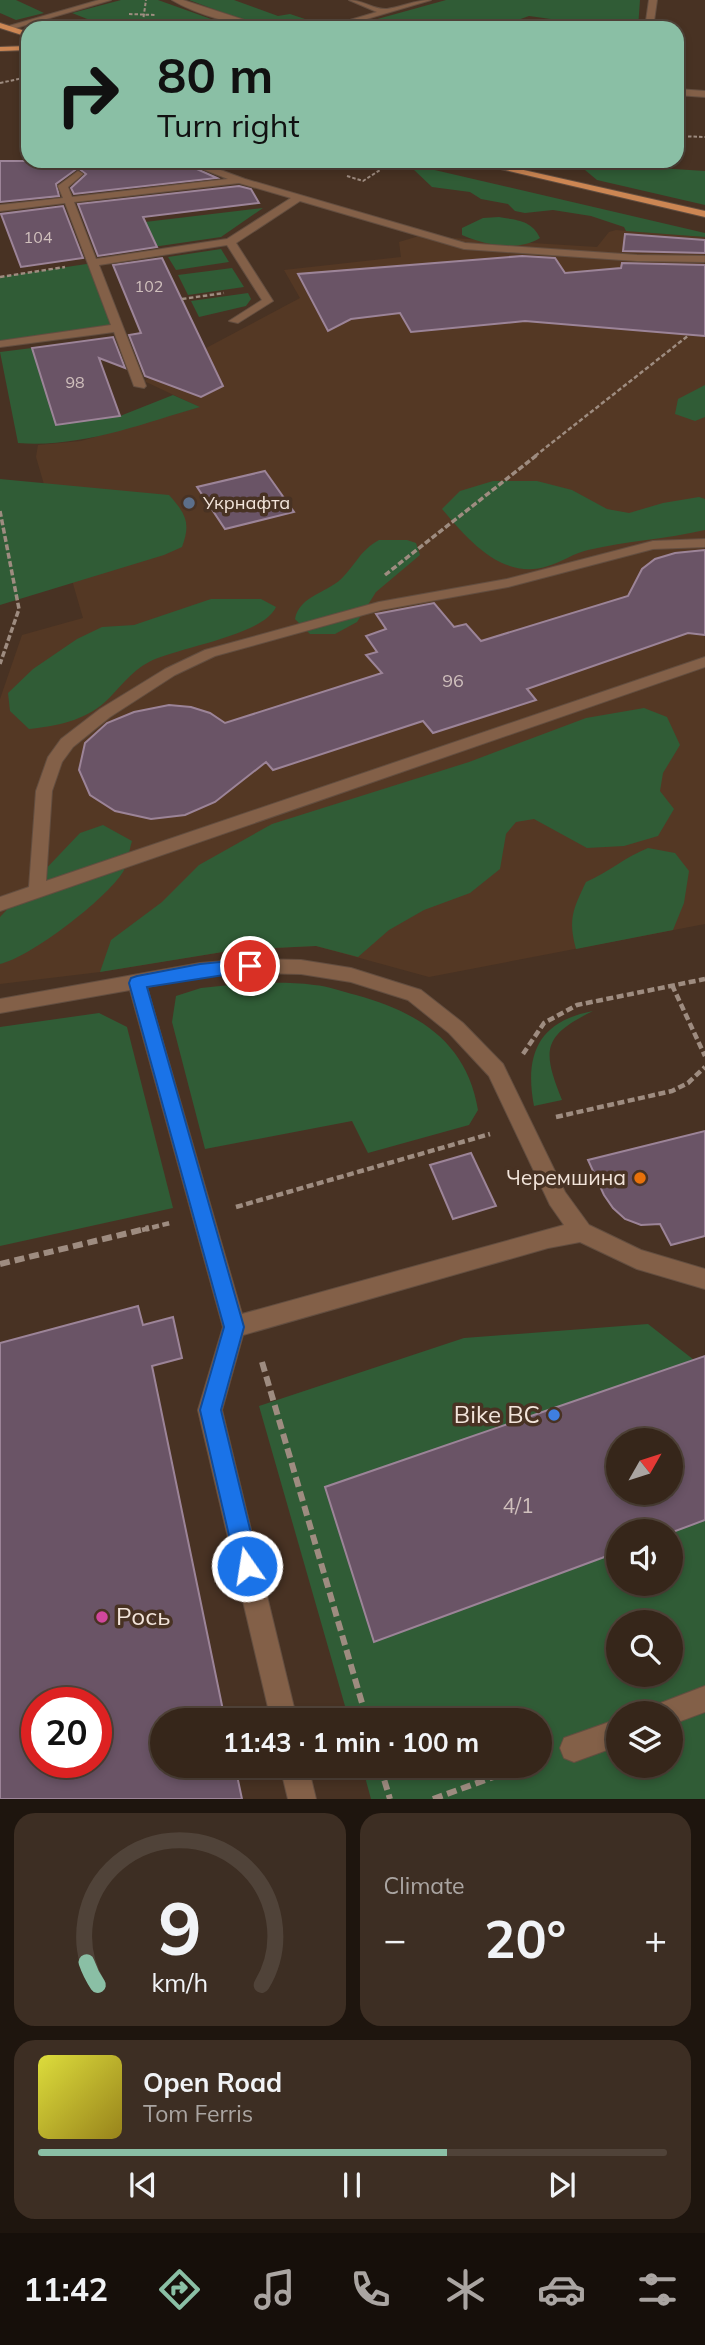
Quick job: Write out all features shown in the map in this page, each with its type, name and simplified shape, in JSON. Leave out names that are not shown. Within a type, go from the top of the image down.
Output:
[{"type":"main road","points":[[3,26],[21,33]]},
{"type":"main road","points":[[0,49],[21,48]]},
{"type":"main road","points":[[503,168],[705,214]]},
{"type":"lane","points":[[23,21],[107,0]]},
{"type":"lane","points":[[176,0],[235,21]]},
{"type":"lane","points":[[353,0],[384,12]]},
{"type":"lane","points":[[352,21],[426,0]]},
{"type":"lane","points":[[650,21],[653,0]]},
{"type":"lane","points":[[3,26],[21,22]]},
{"type":"lane","points":[[684,92],[705,93]]},
{"type":"lane","points":[[206,168],[298,198],[464,246],[637,258],[705,259]]},
{"type":"lane","points":[[78,174],[63,186],[140,386]]},
{"type":"lane","points":[[0,208],[242,181]]},
{"type":"lane","points":[[93,263],[230,242],[298,198]]},
{"type":"lane","points":[[230,242],[268,301],[234,321]]},
{"type":"lane","points":[[0,344],[117,328]]},
{"type":"lane","points":[[37,892],[44,791],[54,761],[67,743],[105,713],[170,673],[210,653],[332,617],[422,596],[509,583],[653,545],[705,543]]},
{"type":"lane","points":[[0,904],[705,662]]},
{"type":"lane","points":[[0,1006],[225,968],[300,967],[351,975],[414,995],[456,1028],[496,1070],[557,1198],[581,1232],[636,1259],[705,1279]]},
{"type":"lane","points":[[137,983],[204,1215],[242,1325],[210,1410],[281,1708]]},
{"type":"lane","points":[[242,1325],[548,1238],[581,1232]]},
{"type":"lane","points":[[683,1707],[705,1699]]},
{"type":"lane","points":[[574,1748],[606,1736]]},
{"type":"lane","points":[[297,1778],[302,1799]]},
{"type":"path","points":[[143,21],[146,0]]},
{"type":"path","points":[[120,14],[157,15]]},
{"type":"path","points":[[0,83],[21,78]]},
{"type":"path","points":[[684,136],[705,137]]},
{"type":"path","points":[[347,176],[363,181],[383,168]]},
{"type":"path","points":[[0,276],[93,263]]},
{"type":"path","points":[[332,617],[690,335]]},
{"type":"path","points":[[0,511],[19,609],[0,664]]},
{"type":"path","points":[[521,1064],[523,1053],[544,1023],[577,1005],[705,979]]},
{"type":"path","points":[[671,985],[705,1056]]},
{"type":"path","points":[[0,1264],[263,1201],[524,1124],[671,1091],[688,1083],[705,1067]]},
{"type":"path","points":[[242,1325],[363,1708]]},
{"type":"path","points":[[384,1778],[390,1799]]},
{"type":"path","points":[[433,1799],[491,1778]]},
{"type":"shaded area","points":[[616,230],[705,237],[705,924],[429,977],[316,946],[235,950],[100,972],[0,984],[0,699],[22,635],[83,618],[36,457],[38,445],[81,441],[199,407],[144,381],[300,298],[284,270],[401,257],[399,242],[419,236],[597,247],[609,232]]},
{"type":"green space","points":[[0,0],[16,0],[44,13],[16,20],[0,13]]},
{"type":"green space","points":[[121,0],[158,0],[211,19],[92,21],[72,13]]},
{"type":"green space","points":[[189,0],[234,0],[278,16],[290,14],[311,21],[252,21]]},
{"type":"green space","points":[[446,0],[640,0],[638,21],[565,21],[529,16],[515,21],[370,21]]},
{"type":"green space","points":[[412,168],[426,168],[705,233],[705,237],[626,231],[624,227],[591,216],[553,210],[525,213],[515,211],[508,204],[481,199],[470,192],[432,187]]},
{"type":"green space","points":[[659,168],[705,171],[705,205],[597,180],[585,170]]},
{"type":"green space","points":[[263,208],[221,237],[112,253],[103,227]]},
{"type":"green space","points":[[499,217],[528,224],[540,238],[522,245],[501,246],[462,235],[462,228],[483,218]]},
{"type":"green space","points":[[221,249],[229,262],[176,270],[168,257]]},
{"type":"green space","points":[[93,263],[117,328],[0,344],[0,277]]},
{"type":"green space","points":[[232,268],[244,287],[188,295],[178,275]]},
{"type":"green space","points":[[248,293],[251,299],[246,306],[199,317],[191,301]]},
{"type":"green space","points":[[32,348],[56,425],[120,416],[173,395],[200,407],[88,438],[41,444],[18,443],[0,352]]},
{"type":"green space","points":[[705,385],[705,417],[695,421],[675,414],[678,399]]},
{"type":"green space","points":[[0,479],[169,495],[185,519],[186,531],[182,547],[164,555],[0,605]]},
{"type":"green space","points":[[493,481],[537,481],[572,490],[607,509],[629,513],[663,503],[699,497],[705,499],[705,530],[588,550],[548,566],[516,568],[502,563],[475,545],[442,509],[460,491]]},
{"type":"green space","points":[[379,540],[407,540],[416,543],[420,555],[376,592],[357,622],[335,634],[310,634],[295,619],[303,604],[338,581],[363,552]]},
{"type":"green space","points":[[211,599],[261,599],[276,607],[255,626],[149,662],[131,675],[105,702],[79,718],[29,729],[10,711],[8,693],[33,669],[77,639],[102,627],[134,625]]},
{"type":"green space","points":[[644,708],[667,717],[680,745],[663,773],[660,791],[674,809],[658,836],[624,846],[587,848],[534,819],[516,822],[506,834],[500,869],[470,893],[424,910],[389,930],[358,957],[316,946],[235,950],[100,972],[111,940],[162,902],[199,865],[272,824],[469,762],[586,718]]},
{"type":"green space","points":[[103,825],[132,841],[123,872],[101,897],[67,926],[30,950],[0,964],[0,917],[80,833]]},
{"type":"green space","points":[[648,848],[675,853],[689,871],[684,903],[673,930],[576,949],[572,930],[573,914],[586,882]]},
{"type":"green space","points":[[249,983],[298,983],[325,987],[379,1002],[419,1021],[451,1048],[463,1066],[478,1110],[469,1125],[368,1153],[352,1121],[205,1149],[172,1022],[176,996],[201,988]]},
{"type":"green space","points":[[593,1011],[564,1028],[551,1046],[551,1069],[562,1100],[534,1106],[531,1071],[540,1043],[548,1032],[560,1023]]},
{"type":"green space","points":[[99,1013],[127,1027],[173,1208],[0,1246],[0,1027]]},
{"type":"green space","points":[[648,1324],[694,1360],[705,1356],[705,1799],[371,1799],[365,1778],[552,1778],[552,1708],[346,1708],[259,1406],[464,1338]]},
{"type":"building","points":[[0,161],[21,161],[21,168],[78,168],[56,184],[59,196],[0,202]]},
{"type":"building","points":[[78,168],[195,168],[217,178],[74,194],[71,188],[86,174]]},
{"type":"building","points":[[239,186],[251,189],[259,203],[143,217],[157,247],[98,256],[78,204]]},
{"type":"building","points":[[63,206],[83,258],[21,267],[1,214]]},
{"type":"building","points":[[625,234],[705,240],[705,253],[623,251]]},
{"type":"building","points":[[522,256],[555,258],[565,273],[621,268],[622,263],[705,265],[705,336],[525,321],[411,332],[400,313],[351,319],[328,331],[298,274]]},
{"type":"building","points":[[162,258],[223,386],[201,397],[145,376],[129,335],[141,333],[113,265]]},
{"type":"building","points":[[113,337],[125,368],[99,358],[120,416],[56,425],[32,348]]},
{"type":"building","points":[[265,471],[294,512],[225,529],[197,487]]},
{"type":"building","points":[[705,550],[705,635],[688,633],[527,689],[536,700],[433,733],[423,721],[273,770],[266,762],[215,802],[185,815],[151,819],[115,811],[90,795],[79,770],[85,743],[107,723],[134,712],[169,705],[191,707],[210,713],[225,723],[382,673],[366,655],[377,652],[366,636],[386,629],[376,614],[434,603],[454,627],[466,624],[481,641],[628,596],[642,569],[655,559],[675,553]]},
{"type":"building","name":"Черемшина","points":[[705,1131],[705,1236],[671,1245],[660,1224],[641,1225],[625,1219],[613,1208],[588,1160]]},
{"type":"building","points":[[471,1153],[496,1206],[453,1219],[430,1165]]},
{"type":"building","name":"Рось","points":[[138,1306],[143,1325],[173,1317],[182,1358],[152,1366],[223,1708],[150,1708],[150,1778],[238,1778],[242,1799],[0,1799],[0,1343]]},
{"type":"building","points":[[705,1356],[705,1520],[683,1528],[683,1519],[606,1519],[606,1556],[374,1642],[325,1487]]},
{"type":"place","name":"Укрнафта","points":[[189,503]]},
{"type":"place","name":"Черемшина","points":[[640,1178]]},
{"type":"place","name":"Bike BC","points":[[554,1415]]},
{"type":"place","name":"Рось","points":[[102,1617]]},
{"type":"route","points":[[247,1566],[210,1410],[234,1327],[137,983],[200,970],[250,966]]}]
